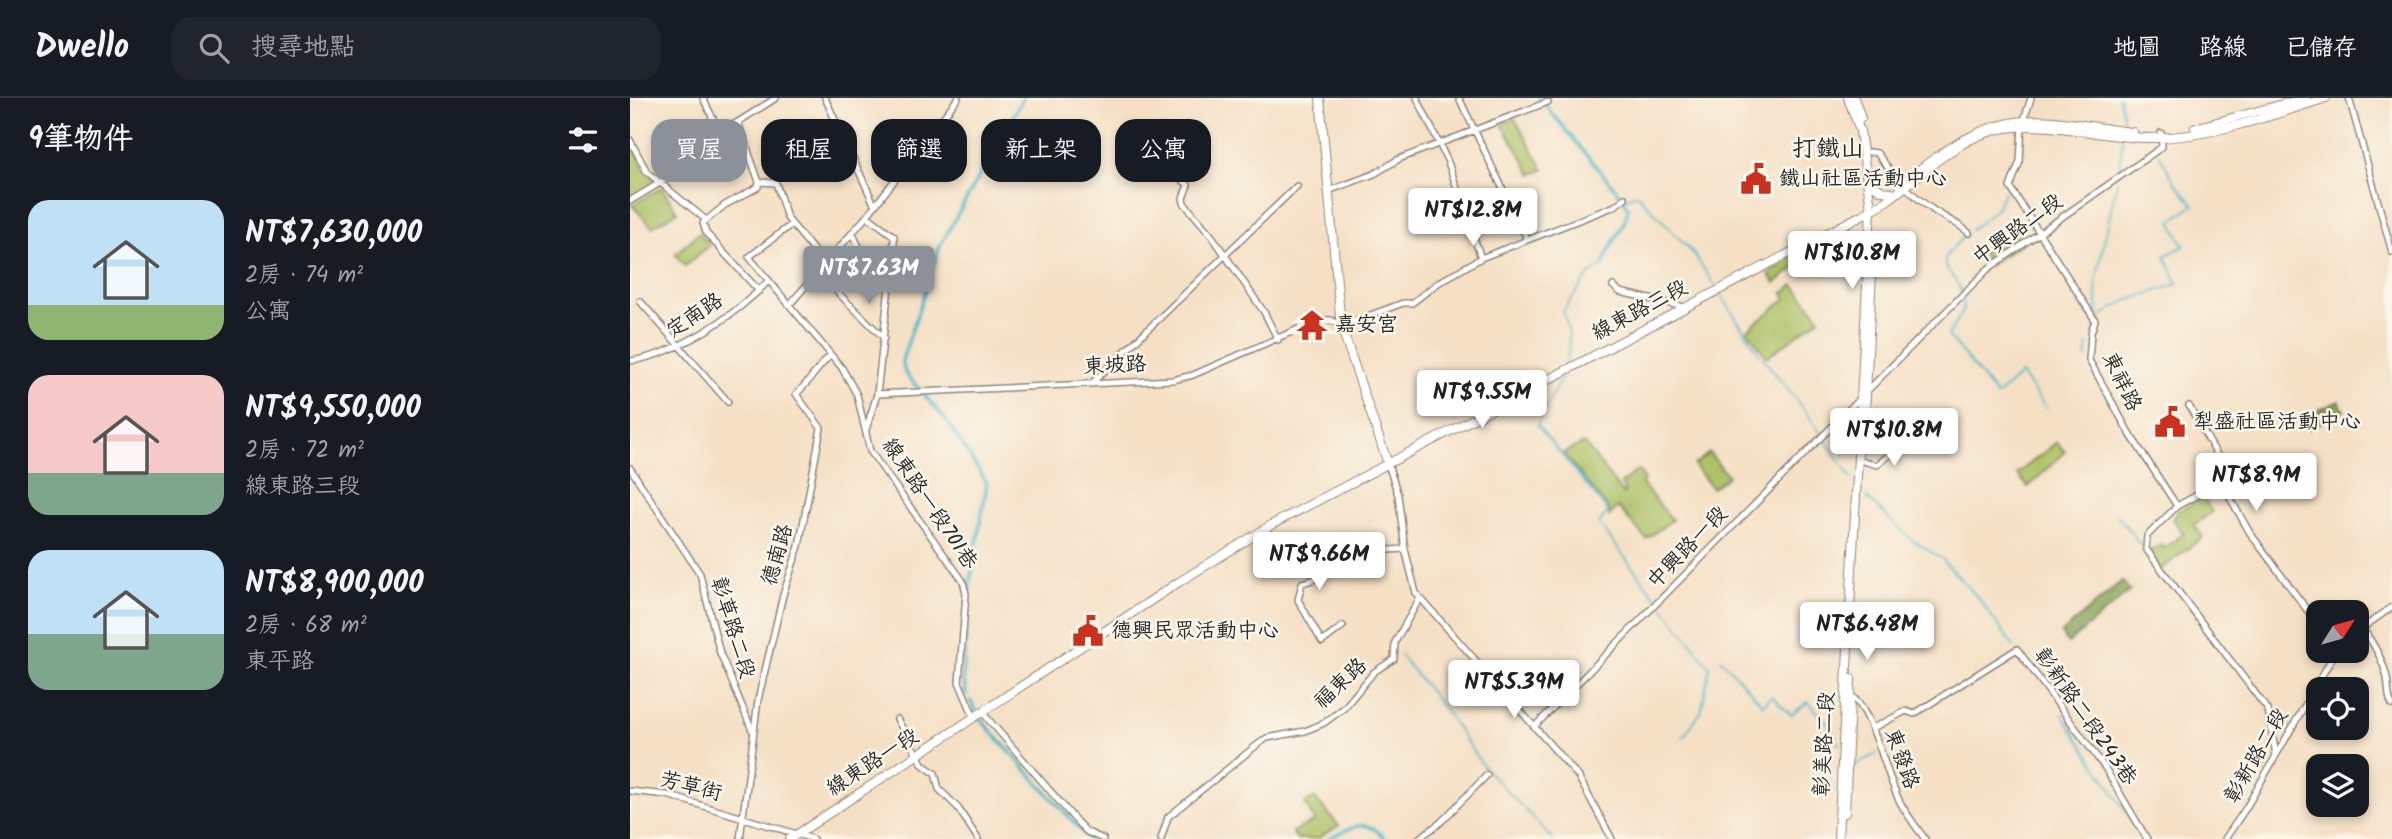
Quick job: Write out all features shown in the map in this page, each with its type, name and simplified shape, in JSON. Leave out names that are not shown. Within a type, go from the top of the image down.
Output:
[{"type":"main road","points":[[1320,98],[1341,326],[1388,464]]},
{"type":"main road","points":[[1848,98],[1860,131],[1874,206]]},
{"type":"main road","points":[[1854,98],[1870,152],[1874,206],[1859,483]]},
{"type":"main road","points":[[2162,135],[2306,98]]},
{"type":"main road","points":[[1874,206],[1962,145],[1984,134],[2024,123],[2117,136],[2162,135],[2234,125],[2326,98]]},
{"type":"main road","points":[[1873,185],[1882,191],[1890,192]]},
{"type":"main road","points":[[1874,206],[1890,192],[1903,187]]},
{"type":"main road","name":"線東路三段","points":[[1388,464],[1874,206]]},
{"type":"main road","points":[[1859,483],[1863,461],[1864,393]]},
{"type":"main road","name":"線東路一段","points":[[794,836],[1232,548],[1388,464]]},
{"type":"main road","name":"彰美路二段","points":[[1841,839],[1859,483]]},
{"type":"street","points":[[703,98],[713,119]]},
{"type":"street","points":[[743,119],[776,98]]},
{"type":"street","points":[[825,98],[875,206]]},
{"type":"street","points":[[1417,98],[1448,162],[1482,258]]},
{"type":"street","points":[[1460,98],[1527,239]]},
{"type":"street","points":[[2024,123],[2031,98]]},
{"type":"street","points":[[2349,98],[2392,252]]},
{"type":"street","points":[[790,304],[867,216],[955,99]]},
{"type":"street","points":[[1328,191],[1374,174],[1399,159],[1438,143],[1545,104]]},
{"type":"street","name":"東祥路","points":[[2024,123],[2020,161],[2010,187],[2095,320],[2089,360],[2128,431],[2177,506]]},
{"type":"street","name":"中興路二段","points":[[1864,393],[1988,268],[2162,147],[2162,135]]},
{"type":"street","points":[[630,140],[642,165],[705,219]]},
{"type":"street","points":[[747,148],[759,182],[758,187],[705,219],[703,223],[706,233],[759,291]]},
{"type":"street","points":[[1870,152],[1874,150],[1903,187],[1937,213],[1956,221],[1969,233]]},
{"type":"street","points":[[759,182],[776,183],[792,224],[824,263]]},
{"type":"street","points":[[1185,182],[1188,185],[1183,198],[1184,204],[1264,312],[1278,340]]},
{"type":"street","points":[[630,201],[660,183]]},
{"type":"street","points":[[1092,383],[1297,186]]},
{"type":"street","points":[[1341,326],[1403,303],[1412,303],[1438,283],[1482,258],[1620,203],[1625,198]]},
{"type":"street","points":[[866,430],[877,394],[894,236],[867,216]]},
{"type":"street","name":"線東路一段701巷","points":[[792,224],[749,257],[831,355],[857,395],[870,451],[963,582],[966,594],[959,682],[977,715],[1087,832],[1103,839]]},
{"type":"street","points":[[852,232],[871,272],[858,273],[837,292],[884,338]]},
{"type":"street","name":"定南路","points":[[630,361],[665,354],[679,347],[759,291],[769,280]]},
{"type":"street","points":[[1613,286],[1620,292],[1684,307]]},
{"type":"street","points":[[640,301],[728,402]]},
{"type":"street","name":"東坡路","points":[[877,394],[1174,380],[1193,375],[1278,340],[1319,320],[1331,320],[1341,326]]},
{"type":"street","name":"德南路","points":[[740,839],[752,730],[783,594],[799,546],[821,428],[796,394],[813,380],[823,362],[831,355]]},
{"type":"street","name":"中興路一段","points":[[1536,725],[1864,393]]},
{"type":"street","points":[[2189,406],[2217,455],[2221,482],[2265,555],[2306,606]]},
{"type":"street","points":[[1863,461],[1877,465],[1914,434]]},
{"type":"street","points":[[1388,464],[1401,511],[1405,549],[1420,598],[1536,725],[1578,776],[1612,839]]},
{"type":"street","name":"彰草路二段","points":[[630,468],[700,574],[720,653],[752,730]]},
{"type":"street","points":[[2221,482],[2177,506],[2147,536],[2144,545],[2269,710],[2276,755]]},
{"type":"street","points":[[1343,626],[1322,642],[1298,600],[1302,583],[1323,577],[1359,553],[1367,551],[1373,559],[1388,550],[1405,549]]},
{"type":"street","name":"福東路","points":[[1161,839],[1168,817],[1226,768],[1233,767],[1249,754],[1257,744],[1267,738],[1315,727],[1344,708],[1374,672],[1394,659],[1395,642],[1420,598]]},
{"type":"street","points":[[2370,623],[2392,607]]},
{"type":"street","points":[[2370,643],[2382,658],[2388,681],[2386,694],[2392,705]]},
{"type":"street","name":"彰新路二段243巷","points":[[1873,728],[1906,711],[1914,714],[2016,650],[2105,768],[2147,839]]},
{"type":"street","name":"彰新路二段","points":[[2225,839],[2328,663]]},
{"type":"street","name":"東發路","points":[[1848,694],[1873,728],[1881,758],[1899,802],[1925,839]]},
{"type":"street","points":[[897,719],[923,765],[934,773],[939,789],[958,808],[978,839]]},
{"type":"street","points":[[1418,839],[1440,823],[1487,775]]},
{"type":"street","name":"芳草街","points":[[630,791],[667,795],[744,817],[794,836],[813,839]]},
{"type":"green space","points":[[1515,119],[1544,170],[1532,174],[1502,124]]},
{"type":"green space","points":[[630,138],[644,168],[651,175],[651,182],[659,183],[630,198]]},
{"type":"green space","points":[[662,187],[677,212],[652,227],[632,205]]},
{"type":"green space","points":[[2012,228],[2022,243],[1989,265],[1981,252]]},
{"type":"green space","points":[[699,233],[710,245],[685,266],[675,254]]},
{"type":"green space","points":[[1793,256],[1800,264],[1775,283],[1769,274]]},
{"type":"green space","points":[[1794,285],[1820,318],[1767,357],[1747,330],[1786,299],[1783,293]]},
{"type":"green space","points":[[2339,401],[2344,411],[2308,429],[2303,417]]},
{"type":"green space","points":[[2057,442],[2065,452],[2028,487],[2017,474]]},
{"type":"green space","points":[[1584,443],[1623,494],[1625,492],[1621,483],[1638,470],[1644,478],[1642,484],[1672,520],[1646,539],[1618,507],[1609,516],[1609,510],[1563,453]]},
{"type":"green space","points":[[1709,453],[1728,476],[1712,488],[1694,465]]},
{"type":"green space","points":[[2203,497],[2212,512],[2194,525],[2203,537],[2160,570],[2148,552],[2161,545],[2164,548],[2184,534],[2173,519],[2178,511]]},
{"type":"green space","points":[[2122,581],[2130,591],[2068,643],[2061,634]]},
{"type":"green space","points":[[1315,798],[1339,826],[1317,839],[1297,839],[1292,832],[1315,821],[1305,803]]},
{"type":"waterway","points":[[968,596],[987,483],[946,420],[905,373],[902,360],[940,246],[1023,98]]},
{"type":"waterway","points":[[1539,98],[1622,197],[1628,208],[1604,264]]},
{"type":"waterway","points":[[2119,98],[2125,127]]},
{"type":"waterway","points":[[2118,175],[2123,139]]},
{"type":"waterway","points":[[2098,318],[2126,301],[2178,284],[2165,256],[2184,246],[2171,221],[2194,205],[2175,183],[2159,154]]},
{"type":"waterway","points":[[2093,336],[2098,322],[2096,280],[2117,181]]},
{"type":"waterway","points":[[1971,230],[1995,210],[2004,192]]},
{"type":"waterway","points":[[1626,198],[1637,194],[1693,253],[1716,287]]},
{"type":"waterway","points":[[1967,234],[1954,246],[1945,262],[1963,299],[1959,318],[1948,335],[1997,396],[2021,374],[2046,408]]},
{"type":"waterway","points":[[1565,368],[1569,339],[1563,311],[1589,275],[1604,264]]},
{"type":"waterway","points":[[1719,292],[1758,352],[1809,416],[1852,479]]},
{"type":"waterway","points":[[2081,303],[2089,316]]},
{"type":"waterway","points":[[2086,359],[2088,344]]},
{"type":"waterway","points":[[1562,376],[1537,425],[1608,511],[1599,524],[1710,667],[1701,712],[1683,737]]},
{"type":"waterway","points":[[1867,498],[1911,539],[1942,559],[1979,599],[2014,647]]},
{"type":"waterway","points":[[2117,515],[2143,548]]},
{"type":"waterway","points":[[966,694],[963,677],[967,611]]},
{"type":"waterway","points":[[1400,655],[1445,710],[1483,766],[1553,839]]},
{"type":"waterway","points":[[1721,659],[1763,705],[1772,696],[1791,715],[1808,702],[1828,724],[1839,745]]},
{"type":"waterway","points":[[970,701],[983,722],[1089,839]]},
{"type":"waterway","points":[[2062,714],[2144,839]]},
{"type":"waterway","points":[[1850,761],[1856,765],[1876,754]]},
{"type":"waterway","points":[[1329,839],[1358,826],[1371,827],[1385,839]]},
{"type":"place","name":"鐵山社區活動中心","points":[[1756,179]]},
{"type":"place","name":"嘉安宮","points":[[1312,325]]},
{"type":"place","name":"犁盛社區活動中心","points":[[2170,422]]},
{"type":"place","name":"德興民眾活動中心","points":[[1088,631]]},
{"type":"district","name":"打鐵山","points":[[1828,149]]}]
